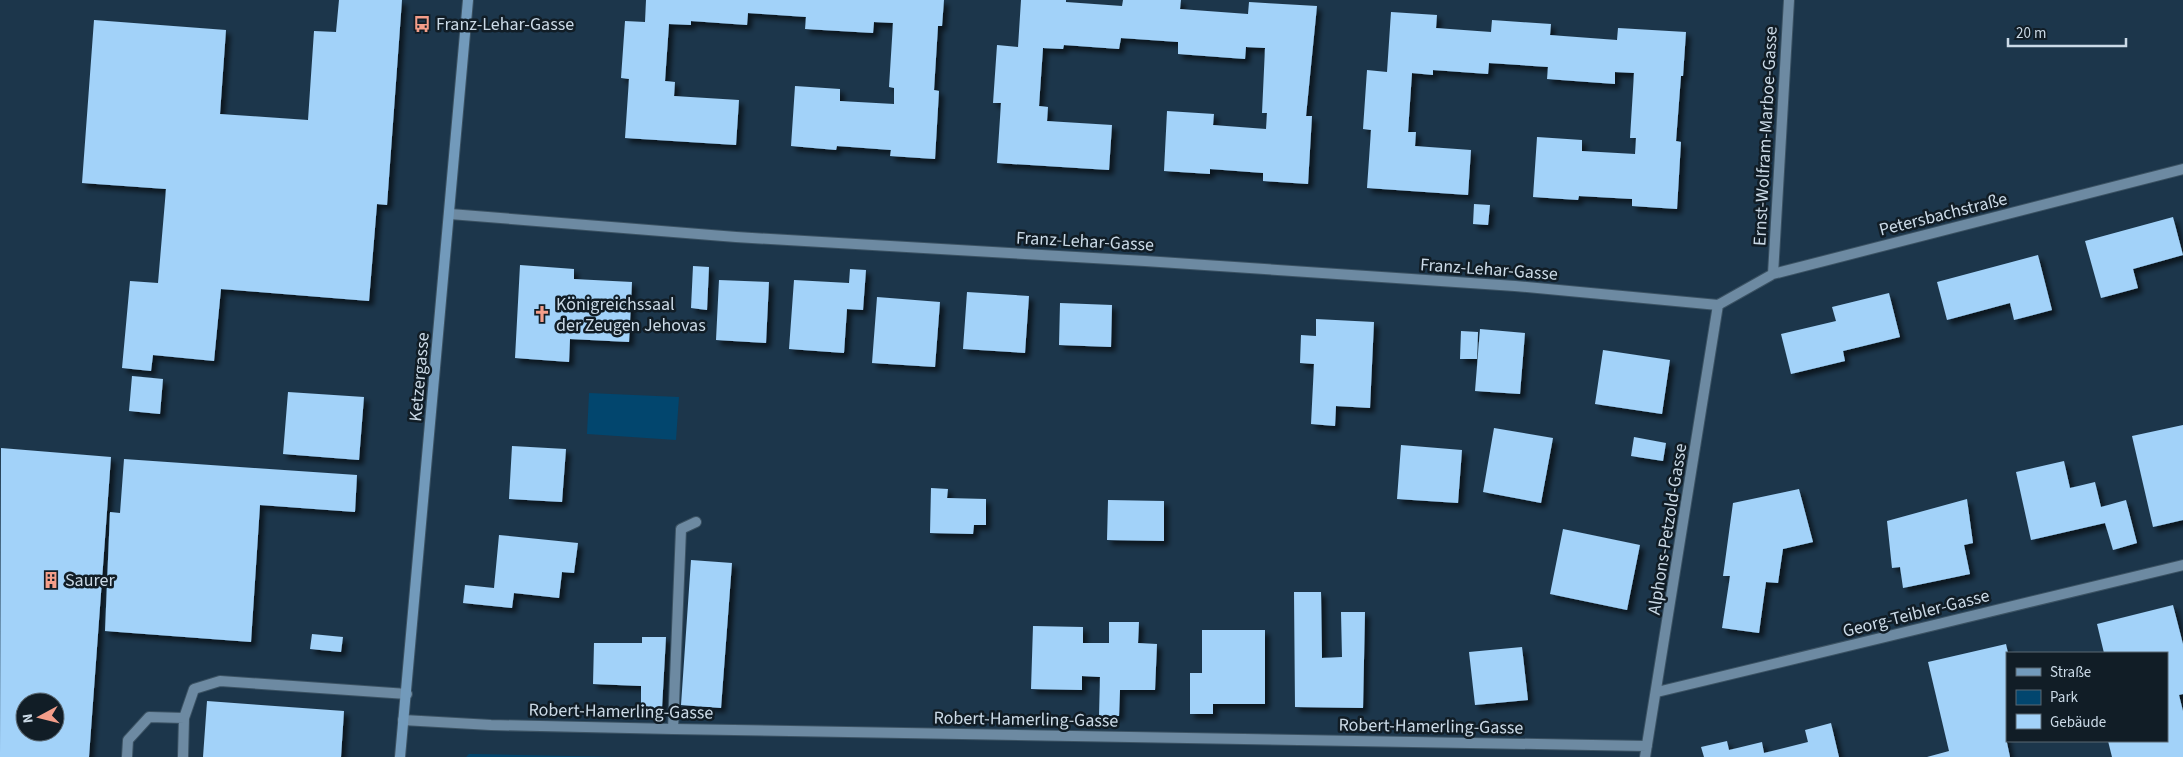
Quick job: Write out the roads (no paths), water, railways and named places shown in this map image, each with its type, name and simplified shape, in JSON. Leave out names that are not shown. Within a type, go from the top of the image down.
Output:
[{"type":"main road","name":"Ketzergasse","points":[[400,757],[468,0]]},
{"type":"street","name":"Ernst-Wolfram-Marboe-Gasse","points":[[1772,274],[1789,0]]},
{"type":"street","name":"Petersbachstraße","points":[[1718,305],[1772,274],[2183,169]]},
{"type":"street","name":"Franz-Lehar-Gasse","points":[[450,214],[736,238],[1135,260],[1515,286],[1718,305]]},
{"type":"street","name":"Alphons-Petzold-Gasse","points":[[1646,757],[1718,305]]},
{"type":"street","points":[[673,729],[681,529],[696,522]]},
{"type":"street","name":"Georg-Teibler-Gasse","points":[[1657,692],[2183,565]]},
{"type":"street","points":[[183,757],[184,718],[194,689],[220,681],[407,694]]},
{"type":"street","points":[[127,757],[128,740],[149,717],[184,718]]},
{"type":"street","name":"Robert-Hamerling-Gasse","points":[[404,720],[673,729],[1648,746]]},
{"type":"place","name":"Franz-Lehar-Gasse","points":[[422,24]]},
{"type":"place","name":"Königreichssaal der Zeugen Jehovas","points":[[542,314]]},
{"type":"place","name":"Saurer","points":[[51,580]]}]
